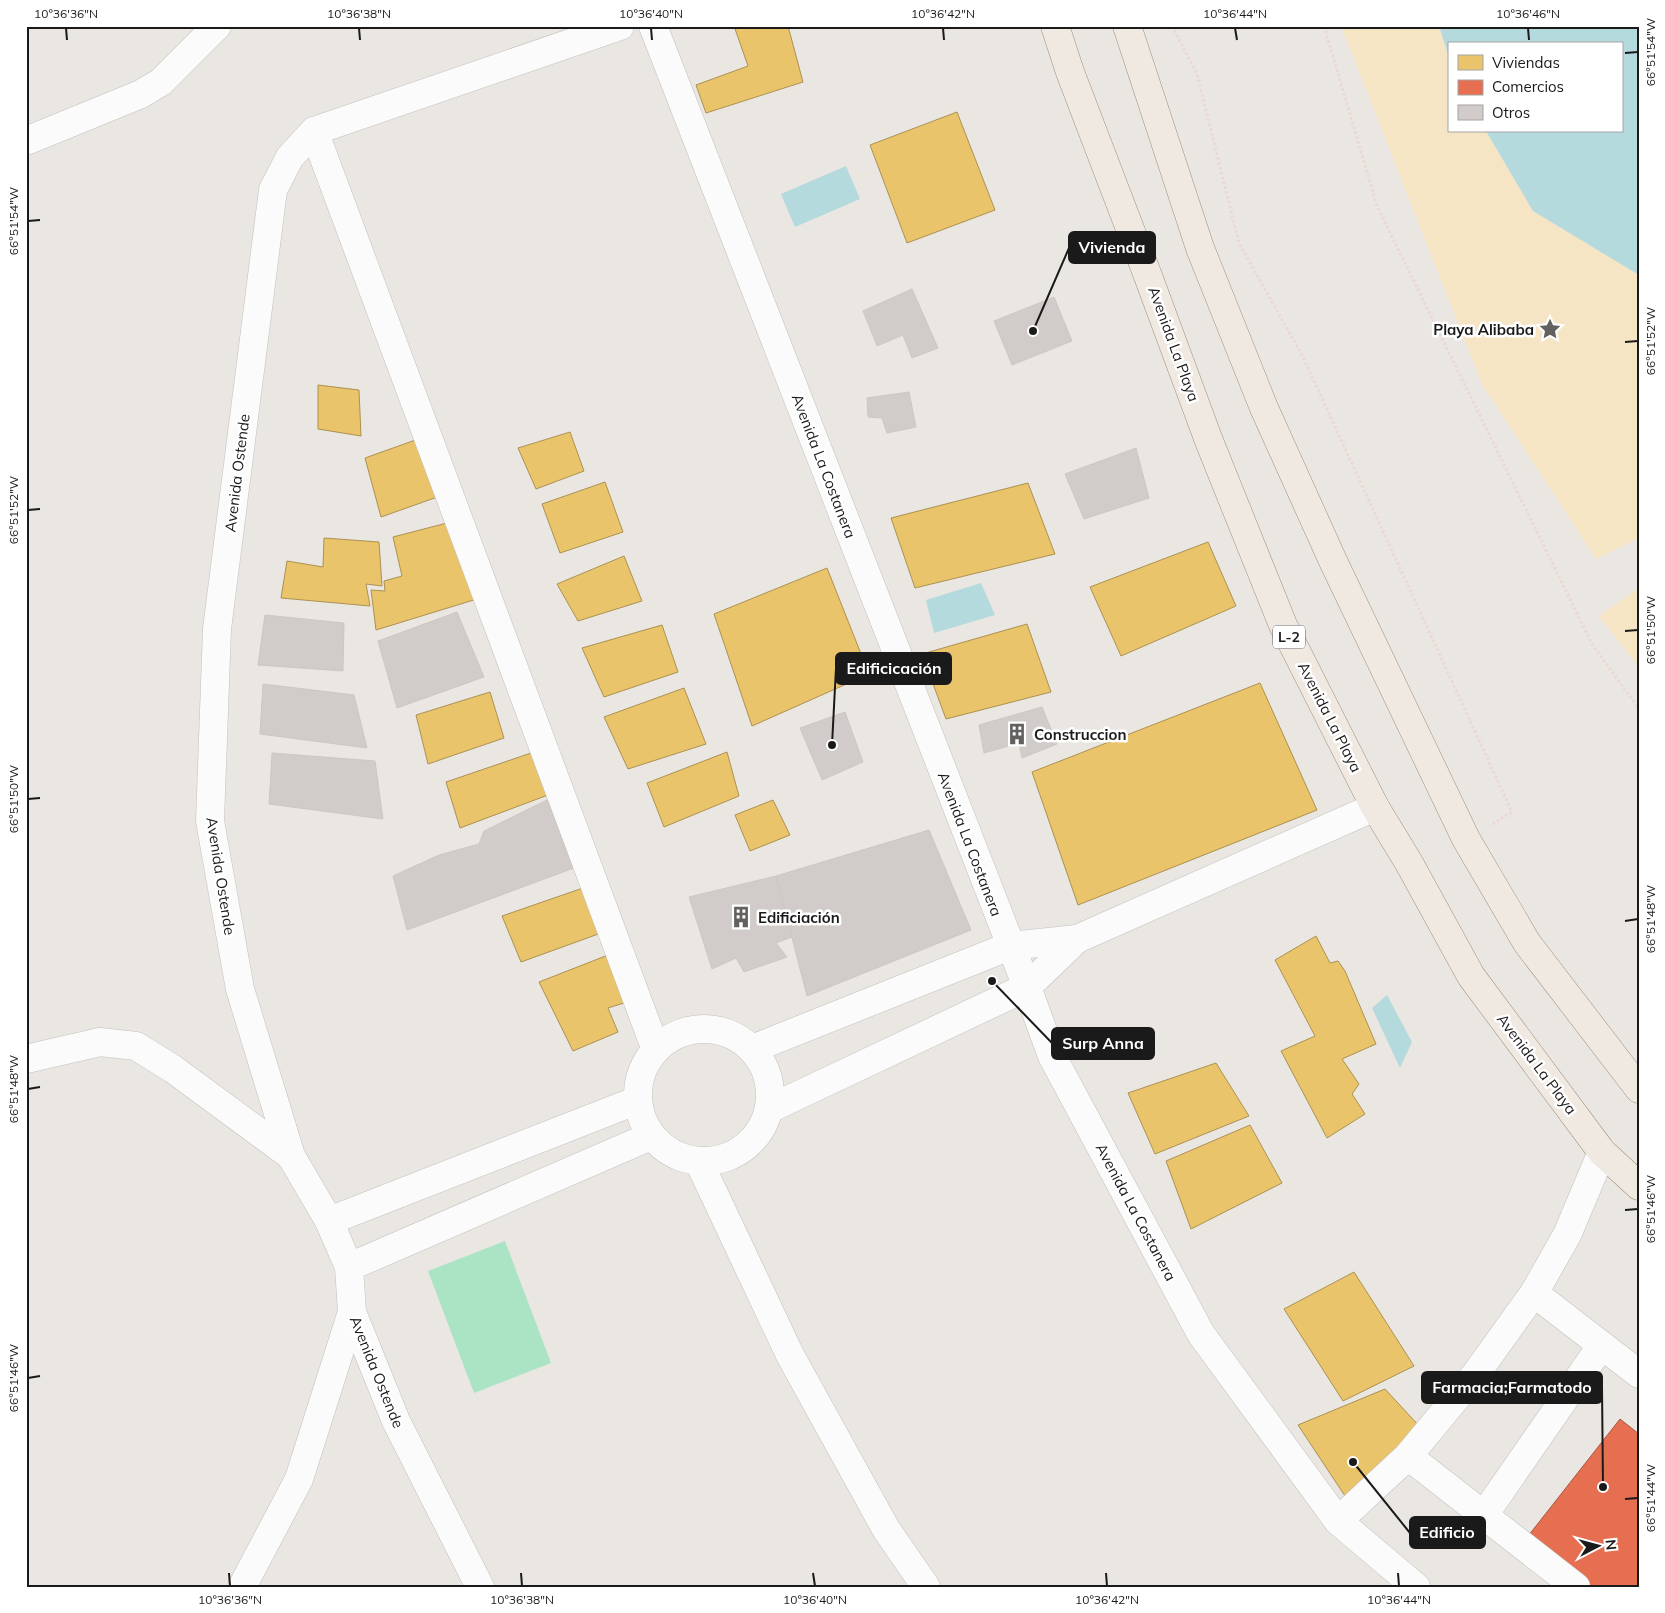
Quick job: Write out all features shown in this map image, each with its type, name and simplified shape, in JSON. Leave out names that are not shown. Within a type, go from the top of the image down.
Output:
[{"type":"main road","name":"Avenida La Playa","points":[[1055,26],[1070,72],[1209,441],[1280,616],[1375,806],[1409,863],[1471,976],[1602,1152],[1639,1186]]},
{"type":"main road","points":[[1127,26],[1200,248],[1264,408],[1333,561],[1466,839],[1527,943],[1639,1089]]},
{"type":"street","points":[[26,141],[152,88],[161,82],[218,26]]},
{"type":"street","points":[[620,26],[314,131],[656,1050]]},
{"type":"street","name":"Avenida La Costanera","points":[[653,26],[1027,987],[1052,1056],[1201,1334],[1338,1521],[1416,1587]]},
{"type":"street","name":"Avenida Ostende","points":[[314,131],[290,158],[273,190],[217,630],[210,821],[240,989],[291,1156],[329,1221],[348,1267],[352,1312],[396,1421],[480,1587]]},
{"type":"street","points":[[752,1049],[1010,946],[1076,940],[1375,806]]},
{"type":"street","points":[[769,1109],[1027,987],[1076,940]]},
{"type":"street","points":[[703,1029],[722,1031],[738,1038],[752,1049],[762,1062],[768,1077],[771,1093],[769,1109],[764,1124],[755,1138],[744,1149],[730,1157],[715,1161],[699,1162],[681,1158],[664,1149],[652,1136],[642,1119],[638,1100],[640,1082],[646,1065],[656,1050],[670,1038],[686,1032],[703,1029]]},
{"type":"street","points":[[26,1060],[100,1042],[136,1046],[172,1069],[291,1156]]},
{"type":"street","points":[[329,1221],[638,1100]]},
{"type":"street","points":[[348,1267],[652,1136]]},
{"type":"street","points":[[1338,1521],[1408,1456],[1476,1375],[1534,1293],[1567,1235],[1602,1152]]},
{"type":"street","points":[[699,1162],[790,1355],[886,1529],[926,1587]]},
{"type":"street","points":[[1534,1293],[1639,1374]]},
{"type":"street","points":[[242,1587],[299,1479],[352,1312]]},
{"type":"street","points":[[1484,1515],[1601,1346]]},
{"type":"street","points":[[1408,1456],[1576,1587]]},
{"type":"path","points":[[1172,26],[1196,74],[1239,243],[1303,357],[1512,812],[1466,839]]},
{"type":"path","points":[[1324,26],[1377,206],[1592,644],[1639,710]]},
{"type":"sand","name":"Playa Alibaba","points":[[1341,26],[1439,26],[1448,54],[1448,132],[1487,132],[1533,211],[1639,275],[1639,538],[1596,559],[1482,384]]},
{"type":"sand","points":[[1639,588],[1639,667],[1599,616]]},
{"type":"green space","points":[[505,1241],[551,1363],[474,1393],[428,1271]]},
{"type":"water","points":[[1439,26],[1639,26],[1639,275],[1533,211],[1487,132],[1622,132],[1622,42],[1448,42],[1448,54]]},
{"type":"water","points":[[846,166],[860,199],[795,227],[781,194]]},
{"type":"water","points":[[981,583],[995,615],[934,633],[926,600]]},
{"type":"water","points":[[1387,995],[1412,1042],[1400,1068],[1372,1008]]},
{"type":"building: Viviendas","points":[[734,26],[788,26],[803,82],[706,113],[696,85],[748,66]]},
{"type":"building: Viviendas","points":[[957,112],[995,210],[907,243],[870,145]]},
{"type":"building: Viviendas","points":[[318,385],[359,390],[361,436],[318,429]]},
{"type":"building: Viviendas","points":[[570,432],[584,471],[536,489],[518,448]]},
{"type":"building: Viviendas","points":[[421,438],[443,495],[381,517],[365,458]]},
{"type":"building: Viviendas","points":[[605,482],[623,532],[560,553],[542,504]]},
{"type":"building: Viviendas","points":[[1028,483],[1055,554],[915,588],[891,518]]},
{"type":"building: Viviendas","points":[[447,523],[477,599],[376,630],[371,590],[385,591],[384,581],[402,576],[393,537]]},
{"type":"building: Viviendas","points":[[324,538],[379,542],[382,586],[366,584],[370,606],[281,598],[287,561],[323,567]]},
{"type":"building: Viviendas","points":[[1208,542],[1236,606],[1121,656],[1090,587]]},
{"type":"building: Viviendas","points":[[624,556],[642,601],[578,621],[557,584]]},
{"type":"building: Viviendas","points":[[827,568],[869,674],[752,726],[714,614]]},
{"type":"building: Viviendas","points":[[1027,624],[1051,692],[946,719],[922,654]]},
{"type":"building: Viviendas","points":[[662,625],[678,672],[604,697],[582,648]]},
{"type":"building: Viviendas","points":[[1260,683],[1317,810],[1078,905],[1032,772]]},
{"type":"building: Viviendas","points":[[684,688],[706,744],[628,769],[604,717]]},
{"type":"building: Viviendas","points":[[490,692],[504,738],[428,764],[416,715]]},
{"type":"building: Viviendas","points":[[534,752],[548,795],[460,828],[446,782]]},
{"type":"building: Viviendas","points":[[727,752],[739,796],[664,827],[647,783]]},
{"type":"building: Viviendas","points":[[773,800],[790,835],[750,851],[735,815]]},
{"type":"building: Viviendas","points":[[583,888],[601,933],[521,962],[502,916]]},
{"type":"building: Viviendas","points":[[1316,936],[1330,963],[1338,961],[1345,971],[1376,1044],[1342,1059],[1359,1084],[1352,1094],[1365,1114],[1327,1138],[1281,1051],[1315,1036],[1275,960]]},
{"type":"building: Viviendas","points":[[608,955],[627,1002],[608,1008],[618,1032],[573,1051],[539,982]]},
{"type":"building: Viviendas","points":[[1216,1063],[1249,1116],[1155,1154],[1128,1093]]},
{"type":"building: Viviendas","points":[[1250,1125],[1282,1183],[1191,1229],[1166,1161]]},
{"type":"building: Viviendas","points":[[1354,1272],[1414,1366],[1343,1401],[1284,1309]]},
{"type":"building: Viviendas","points":[[1385,1389],[1421,1428],[1345,1496],[1298,1425]]},
{"type":"building: Comercios","points":[[1620,1419],[1639,1434],[1639,1583],[1635,1587],[1591,1587],[1525,1540]]},
{"type":"building: Otros","points":[[912,289],[938,348],[912,358],[903,335],[877,346],[863,311]]},
{"type":"building: Otros","points":[[1054,297],[1072,341],[1012,365],[994,321]]},
{"type":"building: Otros","points":[[909,392],[916,427],[887,433],[882,418],[868,417],[867,398]]},
{"type":"building: Otros","points":[[1136,448],[1149,498],[1084,519],[1065,474]]},
{"type":"building: Otros","points":[[457,612],[484,677],[397,708],[378,641]]},
{"type":"building: Otros","points":[[265,615],[344,623],[343,671],[258,665]]},
{"type":"building: Otros","points":[[263,684],[354,695],[367,748],[260,734]]},
{"type":"building: Otros","name":"Construccion","points":[[1042,707],[1057,744],[1022,758],[1019,743],[984,753],[979,725]]},
{"type":"building: Otros","points":[[845,712],[863,762],[822,780],[800,728]]},
{"type":"building: Otros","points":[[272,753],[375,761],[383,819],[269,804]]},
{"type":"building: Otros","points":[[547,800],[574,868],[407,930],[393,876],[439,855],[479,844],[484,831]]},
{"type":"building: Otros","points":[[929,830],[971,930],[807,996],[776,876]]},
{"type":"building: Otros","name":"Edificiación","points":[[776,876],[792,937],[776,943],[787,957],[744,972],[736,958],[712,969],[689,897]]},
{"type":"place","name":"Playa Alibaba","points":[[1550,329]]},
{"type":"place","name":"Vivienda","points":[[1033,331]]},
{"type":"place","name":"Construccion","points":[[1017,734]]},
{"type":"place","name":"Edificicación","points":[[832,745]]},
{"type":"place","name":"Edificiación","points":[[741,917]]},
{"type":"place","name":"Surp Anna","points":[[992,981]]},
{"type":"place","name":"Edificio","points":[[1353,1462]]},
{"type":"place","name":"Farmacia;Farmatodo","points":[[1603,1487]]}]
